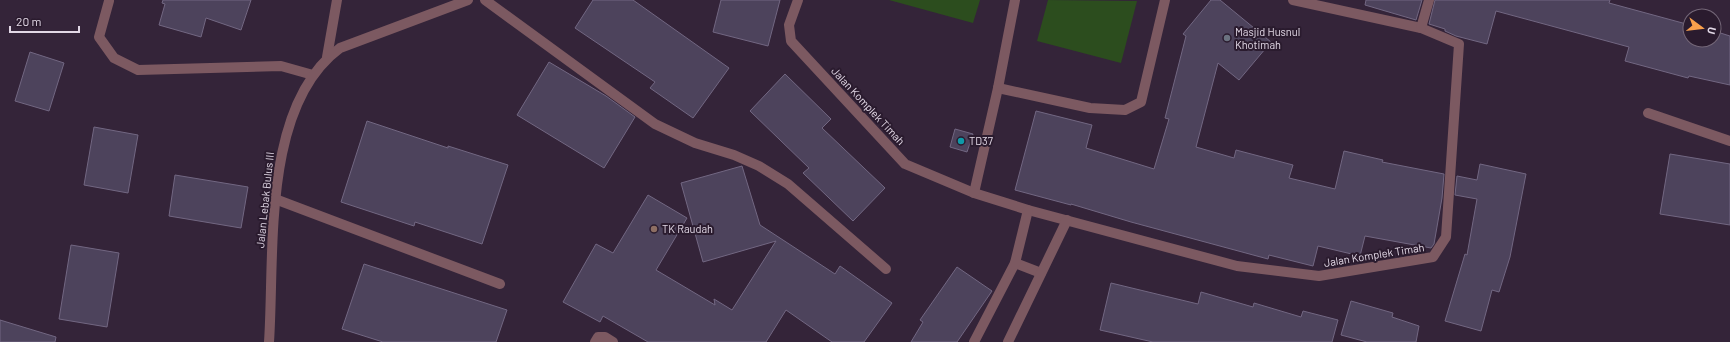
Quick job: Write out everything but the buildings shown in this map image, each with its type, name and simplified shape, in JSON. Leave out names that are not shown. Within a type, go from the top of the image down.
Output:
[{"type":"street","points":[[326,57],[337,0]]},
{"type":"street","name":"Jalan Lebak Bulus III","points":[[269,342],[275,199],[282,150],[292,114],[313,75],[326,57],[340,48],[468,0]]},
{"type":"street","points":[[484,0],[655,124],[695,143],[734,155],[760,166],[788,184],[886,269]]},
{"type":"street","name":"Jalan Komplek Timah","points":[[798,0],[789,25],[792,42],[905,164],[974,193],[1028,210],[1237,266],[1319,276],[1433,257],[1446,237],[1459,44],[1421,28],[1299,1]]},
{"type":"street","points":[[974,193],[998,88],[1015,0]]},
{"type":"street","points":[[998,88],[1090,108],[1125,110],[1141,102],[1165,0]]},
{"type":"street","points":[[1421,28],[1429,0]]},
{"type":"street","points":[[109,1],[99,37],[114,58],[138,70],[281,66],[313,75]]},
{"type":"street","points":[[1648,113],[1730,141]]},
{"type":"street","points":[[275,199],[500,284]]},
{"type":"street","points":[[974,342],[1015,262],[1028,210]]},
{"type":"street","points":[[1008,342],[1067,220]]},
{"type":"street","points":[[1015,262],[1041,273]]},
{"type":"street","points":[[595,342],[598,337],[605,338],[613,342]]},
{"type":"green space","points":[[889,0],[980,0],[973,23]]},
{"type":"green space","points":[[1048,0],[1137,1],[1121,63],[1037,41]]},
{"type":"place","name":"Masjid Husnul Khotimah","points":[[1227,38]]},
{"type":"place","name":"TD37","points":[[961,141]]},
{"type":"place","name":"TK Raudah","points":[[654,229]]}]
